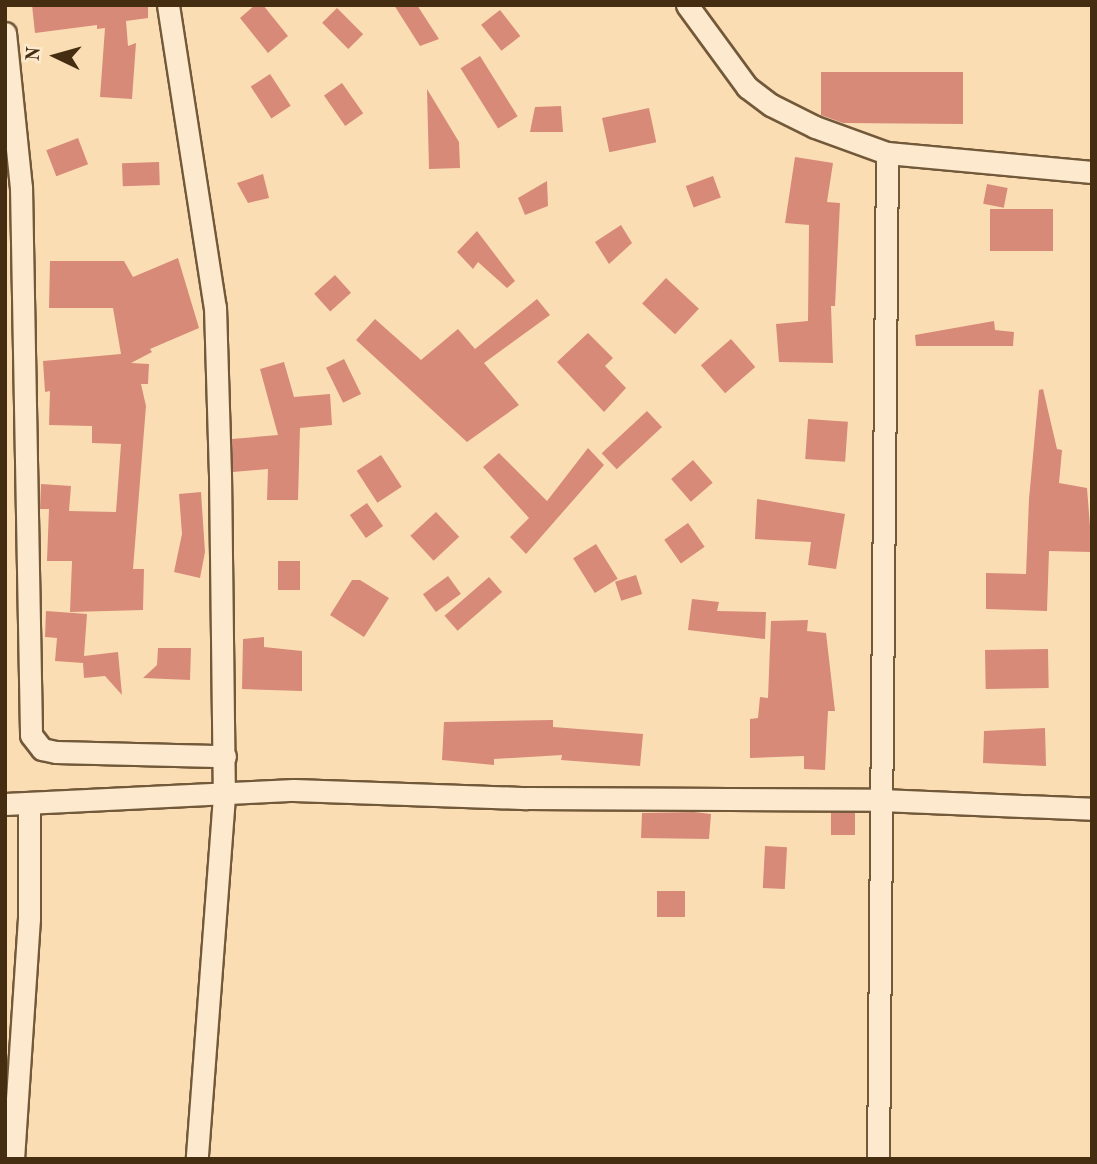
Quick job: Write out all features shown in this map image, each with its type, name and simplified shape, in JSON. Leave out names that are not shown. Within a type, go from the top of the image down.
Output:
[{"type":"street","points":[[168,5],[215,307],[225,756],[197,1159]]},
{"type":"street","points":[[687,5],[747,87],[771,105],[815,127],[887,153],[1092,172]]},
{"type":"street","points":[[5,33],[20,187],[31,735],[42,749],[56,752],[225,756]]},
{"type":"street","points":[[878,1159],[887,153]]},
{"type":"street","points":[[5,804],[224,796],[294,790],[527,798],[881,800],[1092,809]]},
{"type":"street","points":[[13,1159],[29,919],[29,804]]},
{"type":"building","points":[[32,5],[148,5],[148,18],[126,21],[128,46],[136,43],[132,99],[100,97],[105,28],[97,29],[97,25],[35,33]]},
{"type":"building","points":[[255,5],[263,5],[288,36],[268,53],[240,18]]},
{"type":"building","points":[[394,5],[417,5],[439,39],[420,46]]},
{"type":"building","points":[[337,8],[363,34],[348,49],[322,23]]},
{"type":"building","points":[[500,10],[520,36],[501,51],[481,25]]},
{"type":"building","points":[[480,56],[518,116],[498,128],[460,68]]},
{"type":"building","points":[[821,72],[963,72],[963,124],[843,123],[821,115]]},
{"type":"building","points":[[270,74],[291,106],[271,118],[251,87]]},
{"type":"building","points":[[342,83],[363,113],[345,126],[324,96]]},
{"type":"building","points":[[427,89],[459,142],[460,168],[429,169]]},
{"type":"building","points":[[561,106],[563,132],[530,132],[535,107]]},
{"type":"building","points":[[649,108],[656,142],[609,152],[602,118]]},
{"type":"building","points":[[78,138],[88,164],[56,176],[46,150]]},
{"type":"building","points":[[795,157],[833,163],[827,202],[840,203],[835,306],[831,306],[833,363],[779,362],[776,324],[808,321],[809,225],[785,223]]},
{"type":"building","points":[[159,162],[160,185],[123,186],[122,163]]},
{"type":"building","points":[[263,174],[269,198],[248,203],[237,183]]},
{"type":"building","points":[[713,176],[721,198],[694,208],[686,186]]},
{"type":"building","points":[[547,181],[548,206],[525,215],[518,198]]},
{"type":"building","points":[[987,184],[1008,188],[1004,208],[983,204]]},
{"type":"building","points":[[990,209],[1053,209],[1053,251],[990,251]]},
{"type":"building","points":[[621,225],[632,243],[609,264],[595,242]]},
{"type":"building","points":[[477,231],[515,281],[507,288],[478,262],[473,269],[457,252]]},
{"type":"building","points":[[178,258],[199,328],[150,349],[152,352],[131,363],[149,364],[148,384],[141,384],[146,406],[133,569],[144,569],[143,610],[70,612],[72,561],[47,561],[49,509],[40,509],[41,484],[71,486],[69,511],[116,512],[121,444],[92,443],[92,426],[49,425],[50,391],[45,392],[43,361],[121,354],[113,308],[49,308],[50,261],[124,261],[133,277]]},
{"type":"building","points":[[335,275],[351,293],[330,312],[314,294]]},
{"type":"building","points":[[666,278],[699,309],[675,334],[642,304]]},
{"type":"building","points":[[537,299],[550,315],[484,363],[519,405],[467,442],[356,340],[375,319],[421,360],[458,329],[475,349]]},
{"type":"building","points":[[994,321],[995,330],[1014,332],[1013,346],[916,346],[915,335]]},
{"type":"building","points":[[588,333],[613,358],[605,366],[626,388],[604,412],[557,362]]},
{"type":"building","points":[[731,339],[755,367],[725,393],[701,365]]},
{"type":"building","points":[[344,359],[361,394],[343,403],[326,368]]},
{"type":"building","points":[[284,362],[294,397],[330,394],[332,425],[300,428],[298,500],[267,500],[268,469],[233,472],[232,439],[278,435],[260,369]]},
{"type":"building","points":[[1043,389],[1057,449],[1062,450],[1059,483],[1087,488],[1092,552],[1049,551],[1047,611],[986,609],[986,573],[1026,574],[1029,499],[1039,390]]},
{"type":"building","points":[[647,411],[662,427],[617,469],[602,453]]},
{"type":"building","points":[[808,419],[848,422],[845,462],[805,459]]},
{"type":"building","points":[[588,448],[604,465],[526,554],[510,537],[529,518],[483,467],[499,453],[547,501]]},
{"type":"building","points":[[381,455],[402,487],[377,503],[357,471]]},
{"type":"building","points":[[693,460],[713,483],[691,502],[671,479]]},
{"type":"building","points":[[201,492],[205,552],[200,578],[174,572],[182,534],[179,494]]},
{"type":"building","points":[[757,499],[845,514],[836,569],[808,565],[811,542],[755,539]]},
{"type":"building","points":[[367,503],[383,526],[366,538],[350,515]]},
{"type":"building","points":[[436,512],[459,537],[434,561],[410,536]]},
{"type":"building","points":[[688,523],[705,547],[681,563],[664,540]]},
{"type":"building","points":[[596,544],[618,579],[595,593],[573,558]]},
{"type":"building","points":[[278,561],[300,561],[300,590],[278,590]]},
{"type":"building","points":[[636,575],[642,594],[621,601],[615,582]]},
{"type":"building","points":[[448,576],[461,594],[436,612],[423,594]]},
{"type":"building","points":[[489,577],[502,592],[458,631],[444,616]]},
{"type":"building","points":[[352,580],[360,580],[389,598],[364,637],[330,615]]},
{"type":"building","points":[[692,599],[719,602],[717,611],[766,612],[765,639],[688,630]]},
{"type":"building","points":[[46,611],[87,614],[84,656],[118,652],[122,695],[105,676],[84,678],[83,663],[55,661],[57,638],[45,637]]},
{"type":"building","points":[[808,620],[807,631],[826,633],[835,711],[828,711],[825,770],[804,769],[804,756],[750,758],[750,719],[758,718],[760,697],[768,698],[771,621]]},
{"type":"building","points":[[264,637],[264,647],[302,651],[302,691],[242,689],[243,639]]},
{"type":"building","points":[[158,648],[191,648],[190,680],[143,678],[157,665]]},
{"type":"building","points":[[1048,649],[1049,688],[986,689],[985,650]]},
{"type":"building","points":[[553,720],[553,727],[643,734],[640,766],[561,760],[562,755],[494,759],[494,765],[442,760],[444,722]]},
{"type":"building","points":[[1045,728],[1046,766],[983,763],[984,731]]},
{"type":"building","points":[[642,813],[711,814],[709,839],[641,838]]},
{"type":"building","points":[[831,813],[855,813],[855,835],[831,835]]},
{"type":"building","points":[[765,846],[787,847],[785,889],[763,888]]},
{"type":"building","points":[[657,891],[685,891],[685,917],[657,917]]}]
